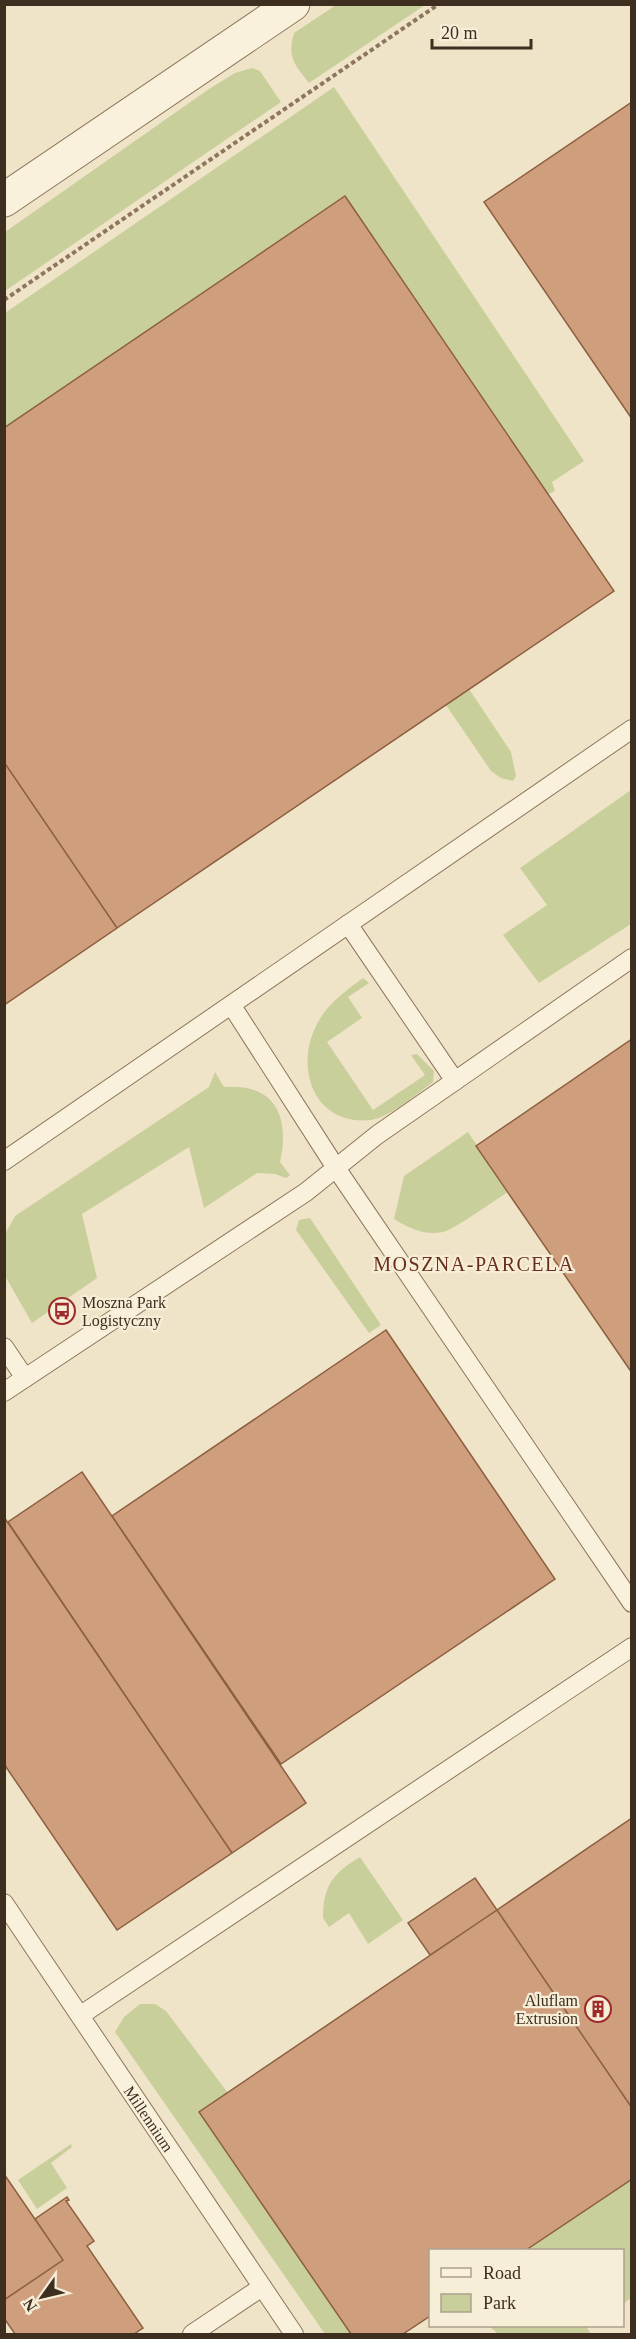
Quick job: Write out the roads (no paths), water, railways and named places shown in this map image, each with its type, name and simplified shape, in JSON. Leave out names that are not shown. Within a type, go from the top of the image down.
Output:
[{"type":"street","points":[[4,200],[293,4]]},
{"type":"lane","points":[[4,1161],[632,729]]},
{"type":"lane","points":[[348,924],[455,1081]]},
{"type":"lane","points":[[4,1392],[288,1204],[378,1135],[632,958]]},
{"type":"lane","points":[[232,1006],[336,1168],[632,1603]]},
{"type":"lane","points":[[4,1347],[25,1378]]},
{"type":"lane","points":[[81,2015],[632,1647]]},
{"type":"lane","name":"Millennium","points":[[4,1903],[294,2334]]},
{"type":"lane","points":[[192,2334],[262,2287]]},
{"type":"place","name":"Moszna Park Logistyczny","points":[[62,1311]]},
{"type":"place","name":"Aluflam Extrusion","points":[[598,2009]]},
{"type":"district","name":"MOSZNA-PARCELA","points":[[474,1264]]}]
